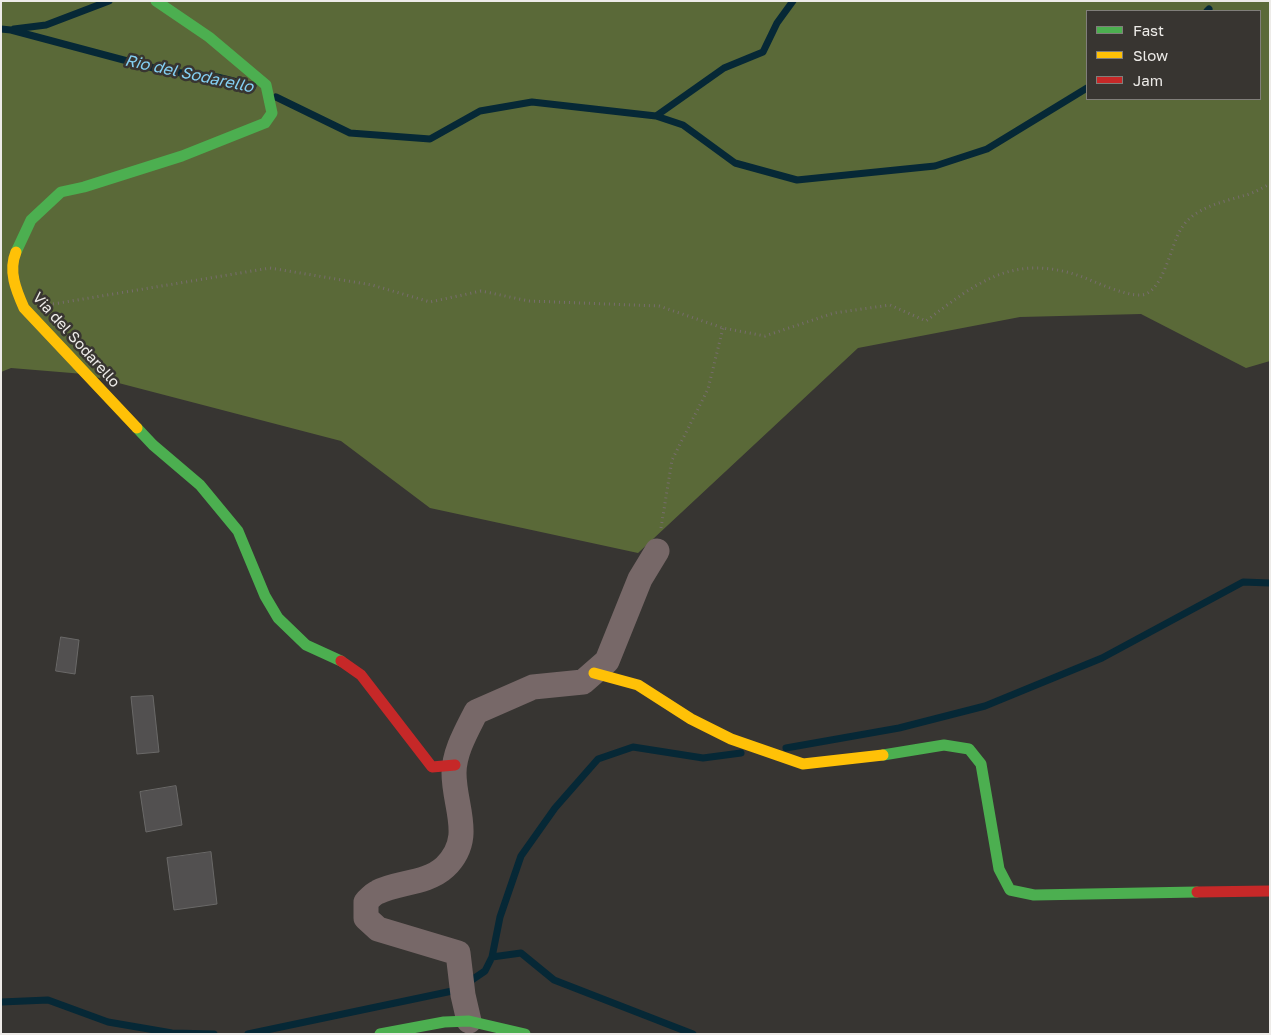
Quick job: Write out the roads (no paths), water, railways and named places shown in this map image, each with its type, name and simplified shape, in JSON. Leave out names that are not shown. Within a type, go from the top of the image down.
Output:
[{"type":"street","name":"Via del Sodarello","points":[[156,1],[209,36],[266,85],[272,113],[265,123],[182,156],[84,187],[61,192],[31,220],[14,257],[13,283],[24,308],[153,445],[206,493],[238,531],[265,596],[278,618],[306,645],[348,664],[360,675],[392,719],[432,767],[456,765]]},
{"type":"street","points":[[469,1021],[463,995],[458,953],[378,929],[366,918],[366,902],[378,892],[413,883],[444,868],[456,855],[463,836],[454,772],[459,751],[476,712],[533,687],[583,682],[594,673],[607,660],[640,579],[657,551]]},
{"type":"street","points":[[594,673],[638,685],[691,719],[731,739],[803,764],[900,753],[944,745],[969,749],[981,764],[999,869],[1010,890],[1034,895],[1270,891]]},
{"type":"street","points":[[380,1034],[444,1022],[469,1021],[525,1034]]},
{"type":"waterway","points":[[14,29],[46,25],[109,1]]},
{"type":"waterway","name":"Rio del Sodarello","points":[[276,97],[350,133],[430,139],[480,111],[532,102],[656,116],[724,68],[763,52],[777,23],[793,1]]},
{"type":"waterway","name":"Rio del Sodarello","points":[[1,29],[11,30],[165,71],[217,77],[253,86]]},
{"type":"waterway","points":[[656,116],[683,125],[735,163],[797,180],[935,166],[987,149],[1086,89]]},
{"type":"waterway","points":[[786,748],[899,728],[985,706],[1102,658],[1243,582],[1270,583]]},
{"type":"waterway","points":[[492,957],[500,917],[521,856],[555,808],[598,759],[633,747],[703,758],[741,753]]},
{"type":"waterway","points":[[248,1034],[457,990],[485,971],[492,957],[521,953],[554,980],[693,1034]]},
{"type":"waterway","points":[[1,1002],[48,1000],[108,1022],[172,1033],[214,1034]]}]
